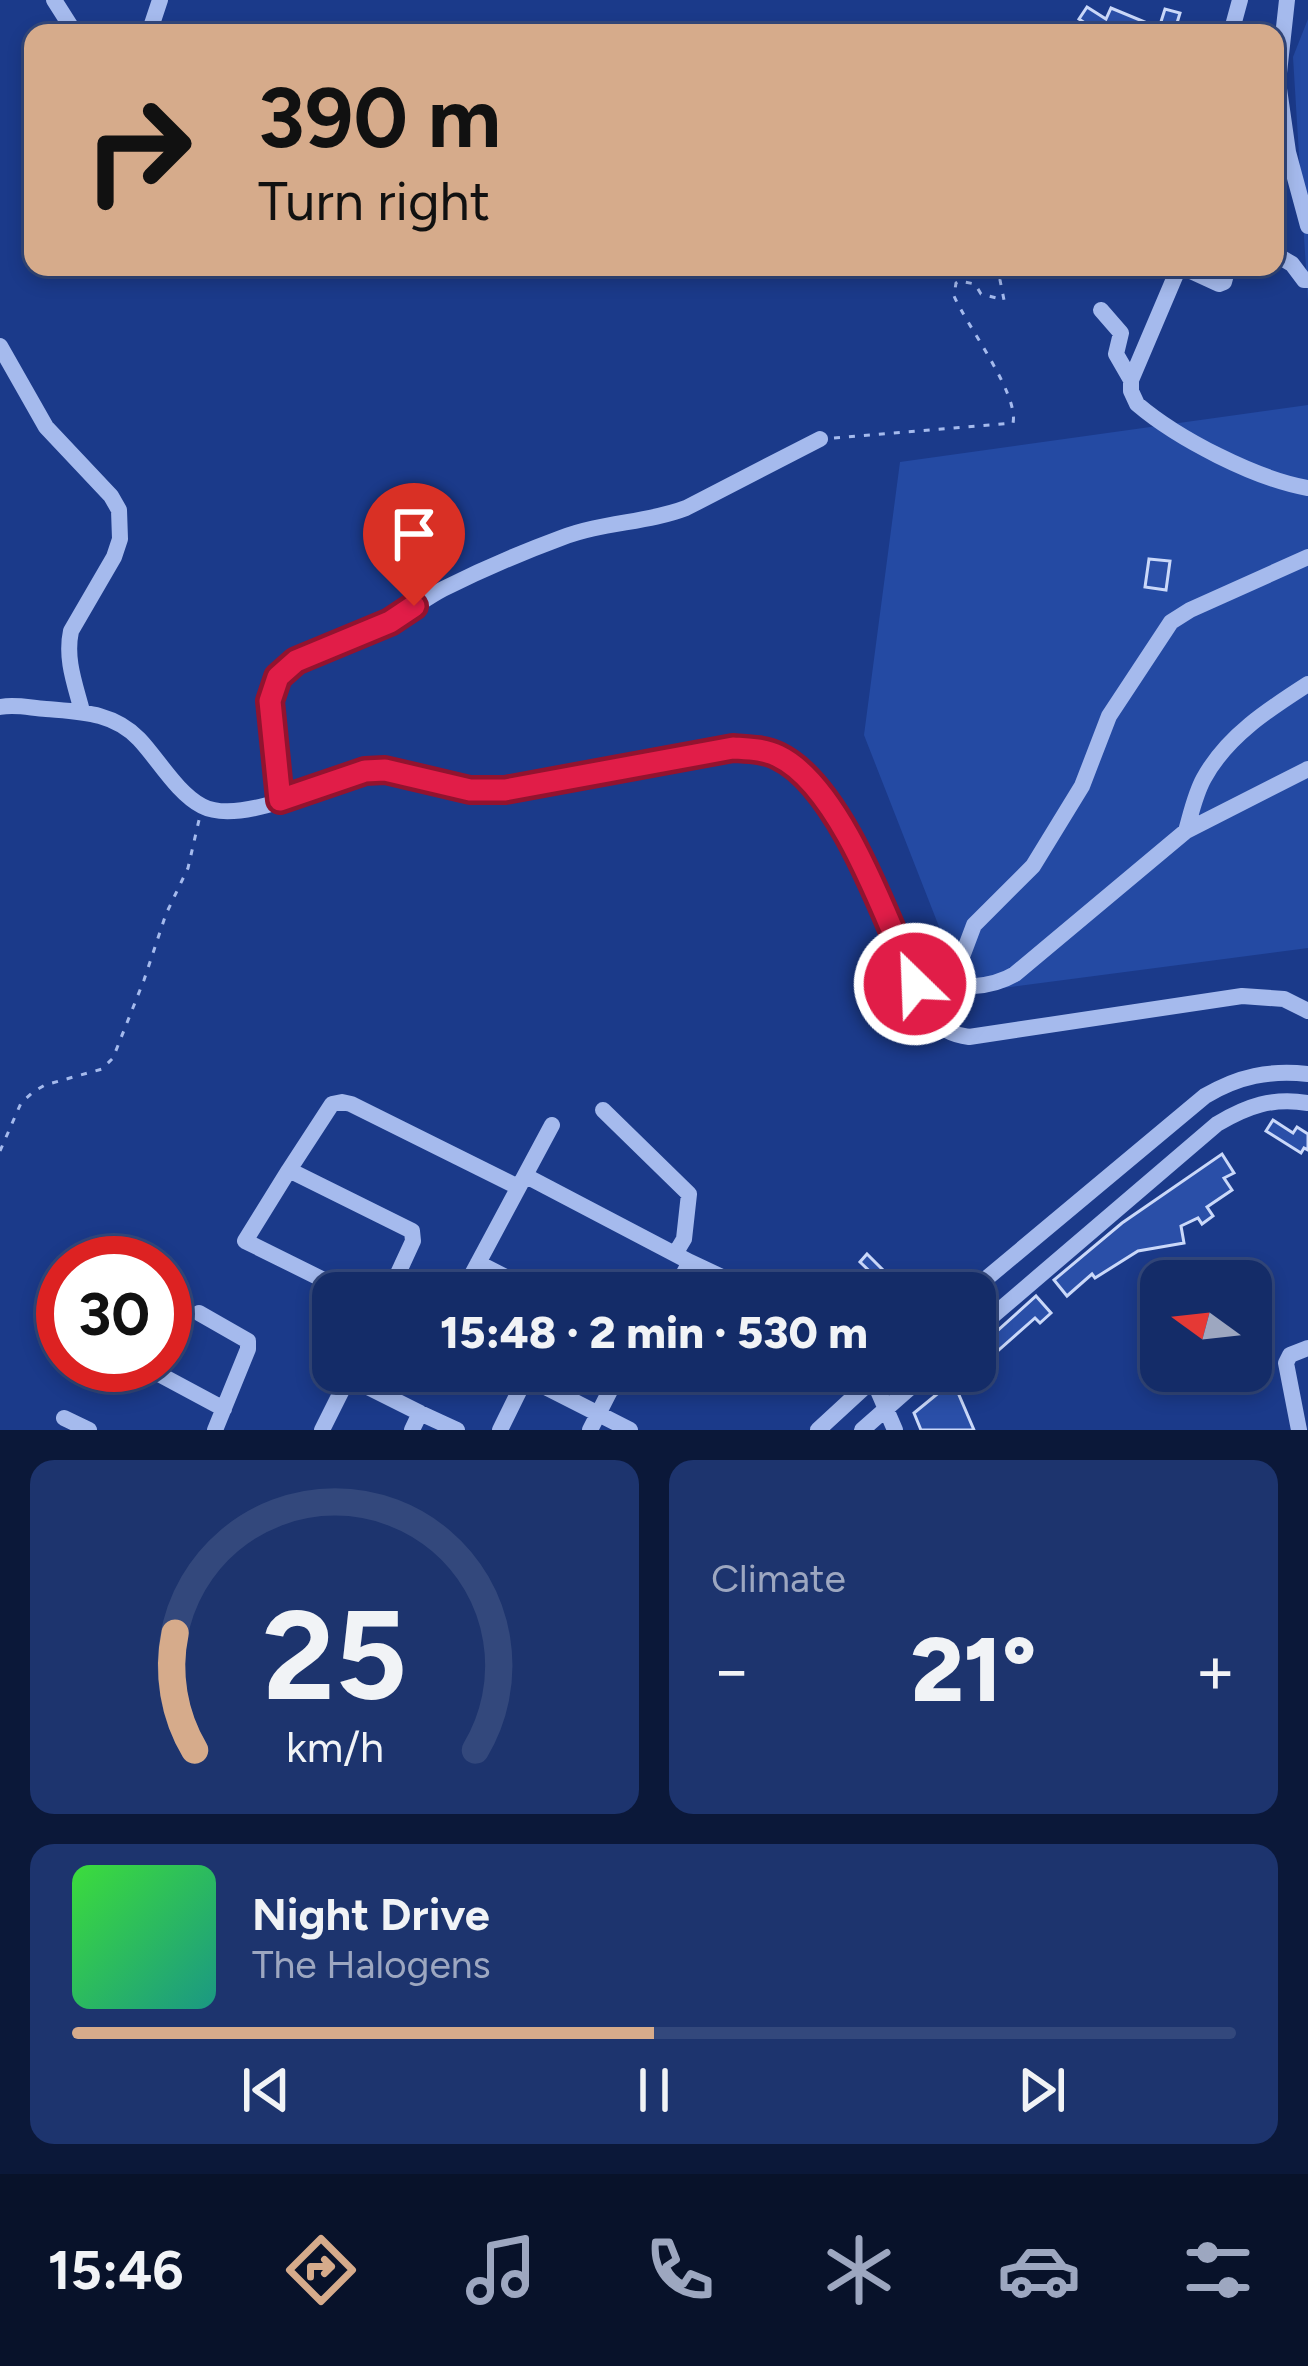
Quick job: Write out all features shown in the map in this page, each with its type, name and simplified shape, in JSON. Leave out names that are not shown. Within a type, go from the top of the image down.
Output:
[{"type":"street","points":[[1284,124],[1308,226]]},
{"type":"street","points":[[1284,259],[1308,280]]},
{"type":"street","points":[[1176,276],[1131,380],[1130,391],[1138,404],[1222,457],[1308,488]]},
{"type":"street","points":[[1201,276],[1219,284],[1226,276]]},
{"type":"street","points":[[1101,310],[1121,333],[1116,354],[1131,380]]},
{"type":"street","points":[[0,346],[46,427],[119,510],[121,539],[68,645],[82,711]]},
{"type":"street","points":[[280,800],[270,701],[278,677],[296,661],[390,622],[439,591],[561,538],[686,508],[820,440]]},
{"type":"street","points":[[951,986],[974,925],[1033,866],[1082,786],[1109,716],[1171,622],[1308,556]]},
{"type":"street","points":[[1186,831],[1202,781],[1221,752],[1251,723],[1308,684]]},
{"type":"street","points":[[0,706],[82,711],[110,719],[127,728],[202,806],[227,811],[254,808],[365,771],[385,770],[470,790],[505,790],[733,748],[757,749],[780,756],[829,802],[927,1012],[954,1035],[969,1037],[1243,996],[1284,999],[1308,1011]]},
{"type":"street","points":[[915,984],[989,985],[1016,974],[1186,831],[1308,769]]},
{"type":"street","points":[[994,1272],[1205,1096],[1256,1074],[1308,1074]]},
{"type":"street","points":[[996,1313],[1217,1124],[1240,1110],[1272,1100],[1308,1103]]},
{"type":"street","points":[[312,1274],[244,1241],[332,1104],[342,1102],[711,1272]]},
{"type":"street","points":[[603,1110],[689,1194],[678,1272]]},
{"type":"street","points":[[473,1272],[552,1125]]},
{"type":"street","points":[[289,1170],[412,1231],[413,1240],[399,1272]]},
{"type":"street","points":[[478,1263],[496,1272]]},
{"type":"street","points":[[199,1313],[248,1341],[215,1430]]},
{"type":"street","points":[[1299,1430],[1286,1363],[1290,1355],[1308,1348]]},
{"type":"street","points":[[192,1392],[224,1409]]},
{"type":"street","points":[[322,1430],[341,1392]]},
{"type":"street","points":[[375,1392],[416,1422],[457,1430]]},
{"type":"street","points":[[500,1430],[514,1392]]},
{"type":"street","points":[[548,1392],[594,1422],[630,1430]]},
{"type":"street","points":[[594,1422],[609,1392]]},
{"type":"street","points":[[818,1430],[855,1392]]},
{"type":"street","points":[[879,1392],[895,1430]]},
{"type":"street","points":[[862,1430],[905,1392]]},
{"type":"street","points":[[64,1418],[89,1430]]},
{"type":"path","points":[[820,440],[1013,423],[1016,415],[1009,397],[954,296],[959,281],[1004,300],[1002,276]]},
{"type":"path","points":[[0,1151],[21,1102],[33,1092],[102,1069],[113,1058],[188,868],[202,806]]},
{"type":"shaded area","points":[[1308,19],[1308,301],[1293,57]]},
{"type":"shaded area","points":[[1308,405],[1308,948],[965,993],[864,735],[900,462]]},
{"type":"building","points":[[1087,7],[1106,19],[1111,8],[1149,24],[1086,24],[1079,19]]},
{"type":"building","points":[[1165,9],[1180,13],[1177,24],[1160,24]]},
{"type":"building","points":[[1149,559],[1170,561],[1166,590],[1145,587]]},
{"type":"building","points":[[1273,1120],[1293,1133],[1297,1127],[1308,1134],[1308,1150],[1301,1153],[1266,1131]]},
{"type":"building","points":[[1222,1154],[1234,1173],[1224,1178],[1232,1190],[1207,1207],[1213,1216],[1202,1224],[1198,1218],[1181,1226],[1184,1243],[1138,1251],[1095,1278],[1092,1274],[1067,1296],[1054,1280],[1122,1223]]},
{"type":"building","points":[[867,1254],[885,1272],[870,1272],[860,1262]]},
{"type":"building","points":[[1036,1296],[1051,1313],[1040,1323],[1035,1318],[996,1352],[996,1332]]},
{"type":"building","points":[[940,1392],[958,1392],[974,1430],[921,1430],[914,1413]]},
{"type":"route","points":[[414,606],[390,622],[296,661],[278,677],[270,701],[280,800],[365,771],[385,770],[470,790],[524,789],[733,748],[757,749],[780,756],[829,802],[915,984]]}]
